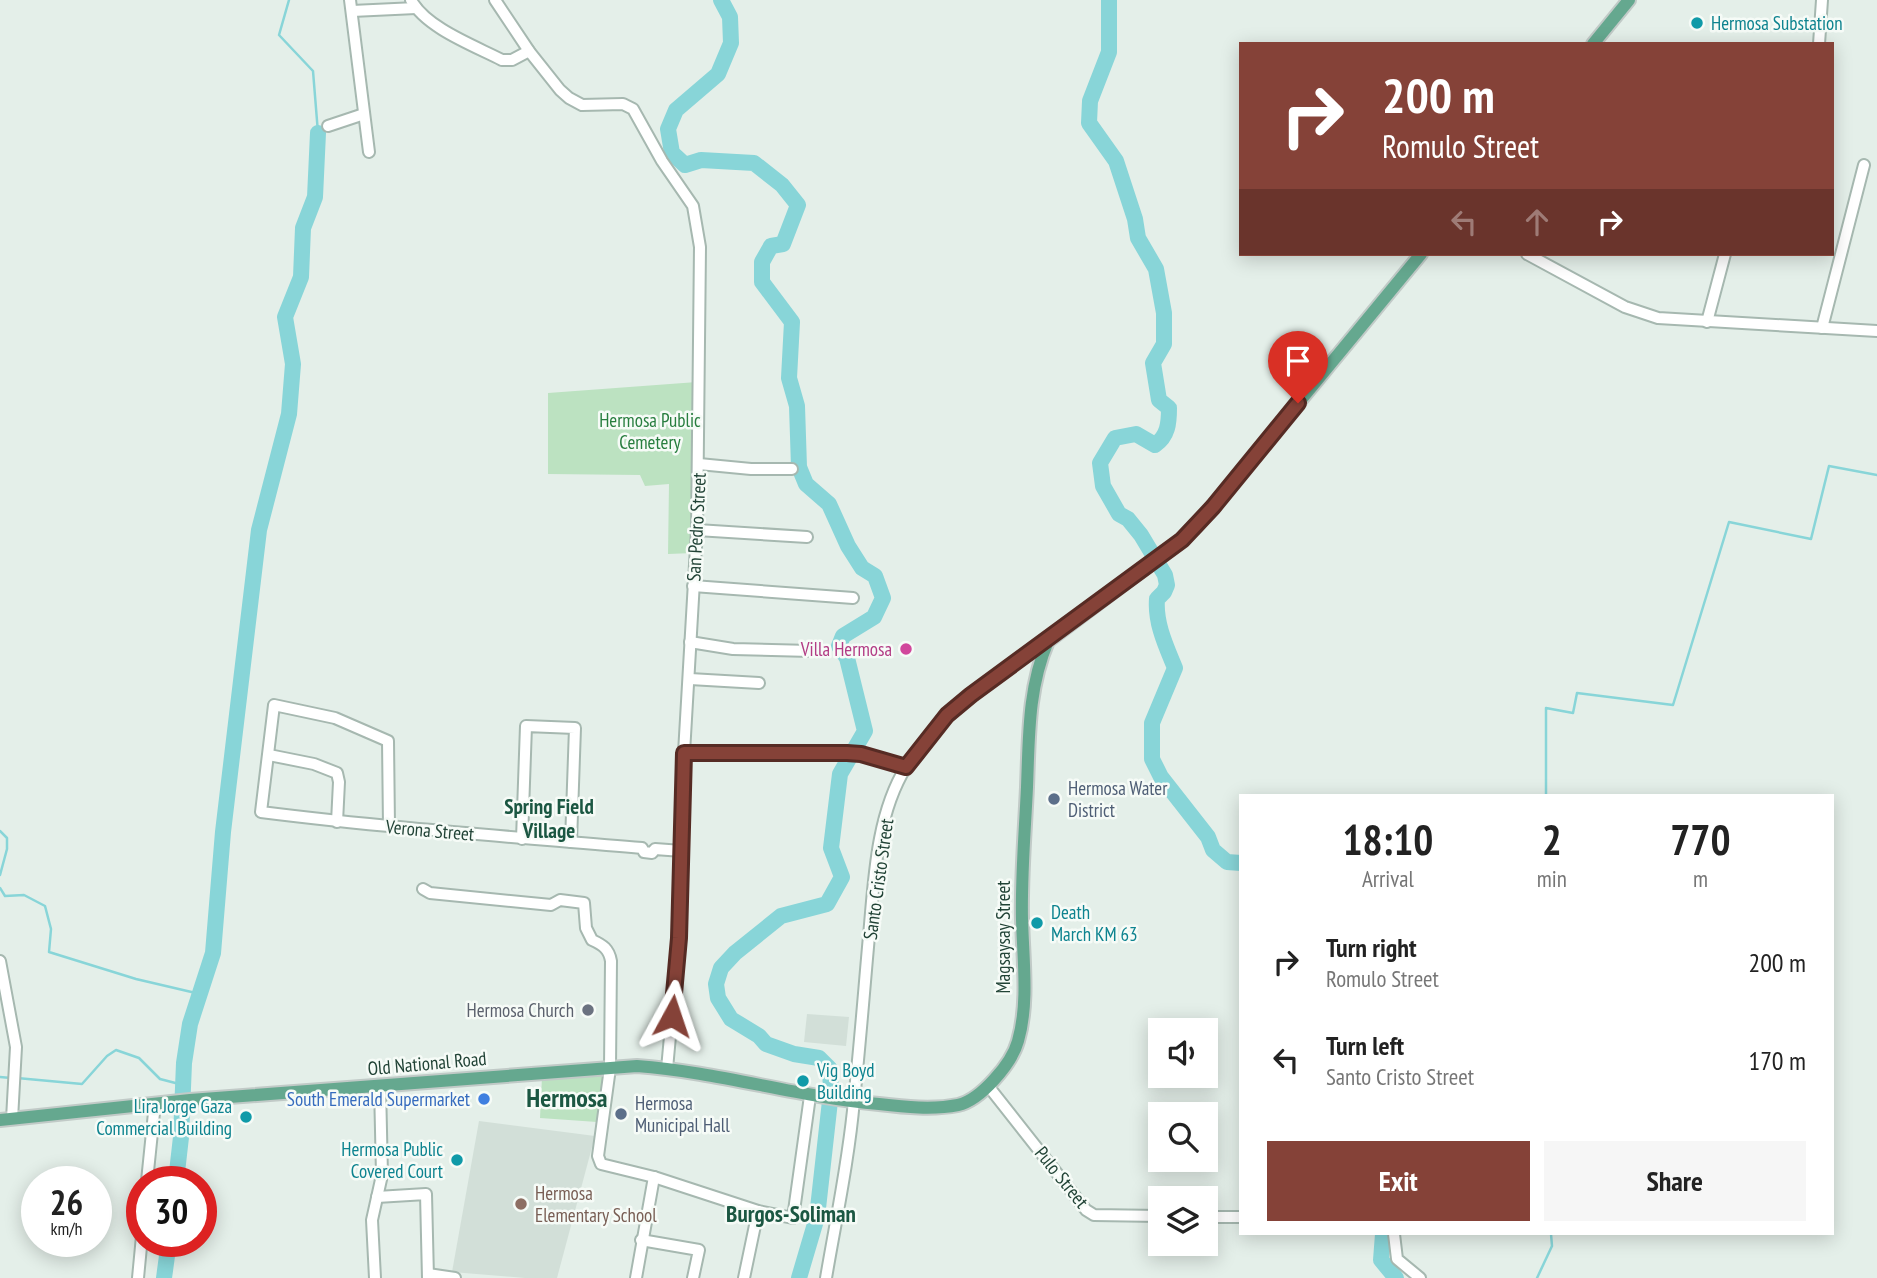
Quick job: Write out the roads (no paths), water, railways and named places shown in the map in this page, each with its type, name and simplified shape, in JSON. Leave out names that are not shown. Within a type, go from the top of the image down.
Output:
[{"type":"main road","points":[[1596,42],[1629,0]]},
{"type":"main road","points":[[1048,641],[1182,540],[1205,517],[1420,256]]},
{"type":"main road","name":"Magsaysay Street","points":[[854,1102],[911,1107],[960,1104],[989,1087],[1018,1043],[1024,997],[1022,874],[1031,698],[1037,668],[1048,641]]},
{"type":"main road","name":"Old National Road","points":[[6,1119],[172,1101],[610,1068],[667,1069],[854,1102]]},
{"type":"street","name":"San Pedro Street","points":[[495,0],[529,51],[560,90],[575,103],[589,106],[623,104],[633,109],[692,206],[700,247],[697,530],[684,753],[679,938],[667,1069]]},
{"type":"street","points":[[1819,42],[1822,0]]},
{"type":"street","points":[[369,152],[351,6],[414,4],[436,25],[502,60],[512,60],[529,51]]},
{"type":"street","points":[[328,126],[364,114]]},
{"type":"street","points":[[1822,328],[1864,165]]},
{"type":"street","points":[[1531,256],[1643,314],[1678,321],[1877,331]]},
{"type":"street","points":[[1707,322],[1724,256]]},
{"type":"street","points":[[699,464],[751,469],[792,469]]},
{"type":"street","points":[[697,530],[807,537]]},
{"type":"street","points":[[693,586],[853,598]]},
{"type":"street","name":"Santo Cristo Street","points":[[826,1278],[854,1102],[872,901],[882,830],[891,797],[906,767],[947,715],[1048,641]]},
{"type":"street","points":[[690,642],[733,649],[811,651]]},
{"type":"street","points":[[690,679],[759,683]]},
{"type":"street","points":[[337,822],[337,773],[314,764],[269,755],[274,705],[335,718],[388,741],[390,827]]},
{"type":"street","points":[[522,839],[526,726],[575,728],[571,842]]},
{"type":"street","points":[[684,753],[847,753],[861,754],[906,767]]},
{"type":"street","name":"Verona Street","points":[[269,755],[261,812],[337,822],[642,848],[644,852],[652,853],[655,849],[682,851]]},
{"type":"street","points":[[423,889],[430,893],[551,905],[560,900],[584,902],[586,928],[592,940],[603,944],[610,953],[610,1068],[598,1159],[604,1165],[654,1177],[758,1211],[793,1218],[823,1098]]},
{"type":"street","points":[[0,961],[16,1047],[14,1087],[6,1119]]},
{"type":"street","points":[[375,1278],[372,1220],[382,1175],[380,1086]]},
{"type":"street","name":"Pulo Street","points":[[989,1087],[1086,1210],[1094,1215],[1148,1216]]},
{"type":"street","points":[[149,1166],[155,1103]]},
{"type":"street","points":[[636,1278],[654,1177]]},
{"type":"street","points":[[377,1197],[426,1194],[428,1276],[455,1278]]},
{"type":"street","points":[[744,1278],[758,1211]]},
{"type":"street","points":[[1218,1217],[1239,1217]]},
{"type":"street","points":[[1394,1235],[1397,1259],[1420,1278]]},
{"type":"street","points":[[641,1240],[699,1250],[693,1278]]},
{"type":"street","points":[[138,1278],[140,1257]]},
{"type":"waterway","points":[[289,0],[279,35],[313,71],[318,133]]},
{"type":"waterway","points":[[721,0],[730,17],[731,43],[718,74],[676,110],[668,129],[672,153],[685,165],[701,160],[754,163],[782,185],[798,205],[783,244],[771,246],[762,262],[762,282],[792,322],[789,378],[797,406],[799,467],[806,484],[829,504],[848,546],[862,568],[875,576],[883,598],[874,617],[843,636],[839,646],[847,658],[865,731],[840,774],[831,848],[842,877],[827,904],[781,916],[735,953],[721,968],[716,984],[718,998],[731,1019],[759,1036],[766,1044],[794,1054],[819,1058],[830,1069],[831,1092],[817,1217],[799,1278]]},
{"type":"waterway","points":[[1109,0],[1109,52],[1090,101],[1089,123],[1116,161],[1135,219],[1138,238],[1156,269],[1164,313],[1164,344],[1153,363],[1159,400],[1169,408],[1169,419],[1163,438],[1155,445],[1136,434],[1115,438],[1100,463],[1103,486],[1119,514],[1128,519],[1141,535],[1165,575],[1167,585],[1157,599],[1157,608],[1162,634],[1175,668],[1152,723],[1152,759],[1161,777],[1208,837],[1213,850],[1227,862],[1239,863]]},
{"type":"waterway","points":[[178,1166],[184,1063],[190,1024],[213,953],[223,832],[259,530],[289,414],[293,364],[285,317],[301,277],[303,228],[315,197],[318,133]]},
{"type":"waterway","points":[[1546,794],[1546,708],[1573,713],[1577,693],[1673,705],[1729,522],[1811,539],[1829,466],[1877,475]]},
{"type":"waterway","points":[[0,831],[7,838],[0,875]]},
{"type":"waterway","points":[[0,888],[5,896],[24,895],[45,906],[51,929],[49,952],[136,979],[200,994]]},
{"type":"waterway","points":[[17,1078],[82,1084],[107,1056],[116,1050],[139,1058],[160,1079],[183,1085]]},
{"type":"waterway","points":[[0,1077],[11,1078]]},
{"type":"waterway","points":[[1383,1235],[1381,1260],[1396,1278]]},
{"type":"waterway","points":[[1537,1278],[1552,1246],[1551,1235]]},
{"type":"waterway","points":[[164,1278],[167,1257]]},
{"type":"place","name":"Hermosa Substation","points":[[1697,23]]},
{"type":"place","name":"Villa Hermosa","points":[[906,649]]},
{"type":"place","name":"Hermosa Water District","points":[[1054,799]]},
{"type":"place","name":"Death March KM 63","points":[[1037,923]]},
{"type":"place","name":"Hermosa Church","points":[[588,1010]]},
{"type":"place","name":"Vig Boyd Building","points":[[803,1081]]},
{"type":"place","name":"South Emerald Supermarket","points":[[484,1099]]},
{"type":"place","name":"Hermosa Municipal Hall","points":[[621,1114]]},
{"type":"place","name":"Lira Jorge Gaza Commercial Building","points":[[246,1117]]},
{"type":"place","name":"Hermosa Public Covered Court","points":[[457,1160]]},
{"type":"place","name":"Hermosa Elementary School","points":[[521,1204]]},
{"type":"district","name":"Spring Field Village","points":[[549,819]]},
{"type":"district","name":"Hermosa","points":[[567,1098]]},
{"type":"district","name":"Burgos-Soliman","points":[[791,1214]]},
{"type":"park label","name":"Hermosa Public Cemetery","points":[[650,431]]}]
